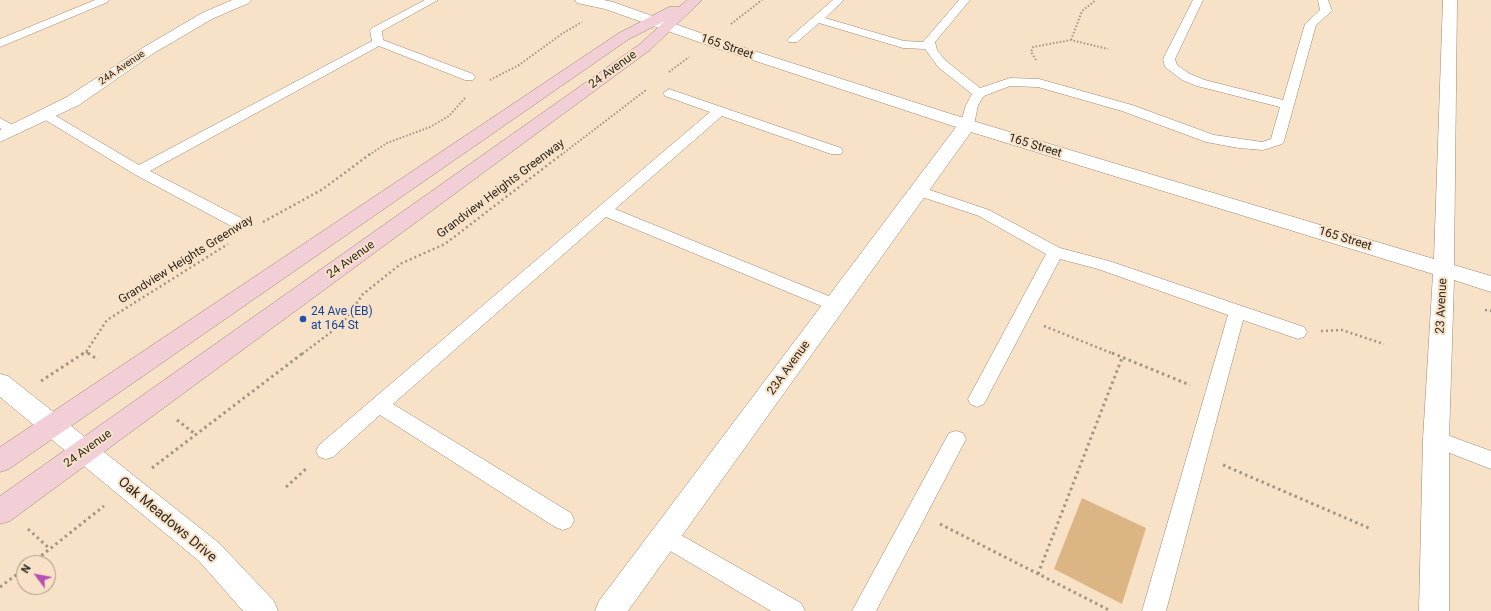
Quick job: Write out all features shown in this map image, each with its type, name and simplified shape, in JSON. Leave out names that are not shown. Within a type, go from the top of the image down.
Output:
[{"type":"main road","name":"24 Avenue","points":[[0,461],[624,36],[660,23],[694,0]]},
{"type":"main road","name":"24 Avenue","points":[[0,512],[646,47],[660,23]]},
{"type":"street","name":"24A Avenue","points":[[4,130],[46,116],[73,101],[149,50],[207,16],[244,0]]},
{"type":"street","name":"165 Street","points":[[582,0],[608,5],[709,41],[967,125],[1491,284]]},
{"type":"street","name":"23 Avenue","points":[[1434,611],[1436,439],[1444,269],[1450,0]]},
{"type":"street","name":"23A Avenue","points":[[610,611],[967,125]]},
{"type":"street","name":"Oak Meadows Drive","points":[[0,383],[209,552],[263,611]]},
{"type":"lane","points":[[0,43],[104,0]]},
{"type":"lane","points":[[378,42],[376,30],[433,0]]},
{"type":"lane","points":[[793,40],[839,0]]},
{"type":"lane","points":[[965,0],[929,42],[931,51],[942,64],[979,93]]},
{"type":"lane","points":[[1198,0],[1169,59],[1171,67],[1193,80],[1288,105]]},
{"type":"lane","points":[[967,125],[972,105],[979,93],[995,86],[1022,82],[1039,83],[1127,108],[1204,137],[1225,142],[1263,146],[1277,141],[1311,24],[1326,11],[1323,0]]},
{"type":"lane","points":[[817,19],[903,44],[930,46]]},
{"type":"lane","points":[[139,170],[378,42],[469,77]]},
{"type":"lane","points":[[668,93],[836,151]]},
{"type":"lane","points":[[326,452],[603,210],[719,111]]},
{"type":"lane","points":[[46,116],[139,170],[238,223]]},
{"type":"lane","points":[[918,191],[984,213],[1055,252],[1103,265],[1298,332]]},
{"type":"lane","points":[[603,210],[835,305]]},
{"type":"lane","points":[[977,399],[1055,252]]},
{"type":"lane","points":[[1154,611],[1237,312]]},
{"type":"lane","points":[[379,406],[563,520]]},
{"type":"lane","points":[[864,611],[956,439]]},
{"type":"lane","points":[[1436,439],[1491,460]]},
{"type":"lane","points":[[665,536],[793,611]]},
{"type":"path","points":[[666,74],[762,0]]},
{"type":"path","points":[[1070,40],[1082,12],[1096,0]]},
{"type":"path","points":[[485,83],[519,65],[563,33],[608,5]]},
{"type":"path","points":[[1022,82],[1037,61],[1031,52],[1033,47],[1070,40],[1108,50]]},
{"type":"path","name":"Grandview Heights Greenway","points":[[196,434],[342,324],[363,294],[402,264],[445,244],[647,89]]},
{"type":"path","name":"Grandview Heights Greenway","points":[[256,226],[323,189],[387,143],[430,127],[443,120],[449,116],[469,95]]},
{"type":"path","name":"Grandview Heights Greenway","points":[[86,352],[107,320],[230,243]]},
{"type":"path","points":[[1020,316],[1214,394]]},
{"type":"path","points":[[1298,332],[1342,330],[1384,344]]},
{"type":"path","points":[[1038,574],[1122,358]]},
{"type":"path","points":[[1198,454],[1370,528]]},
{"type":"path","points":[[917,512],[1111,611]]},
{"type":"path","points":[[42,555],[50,549]]},
{"type":"path","points":[[0,587],[16,575]]},
{"type":"shaded area","points":[[1082,498],[1146,528],[1122,604],[1054,569]]},
{"type":"place","name":"24 Ave (EB) at 164 St","points":[[303,319]]}]
